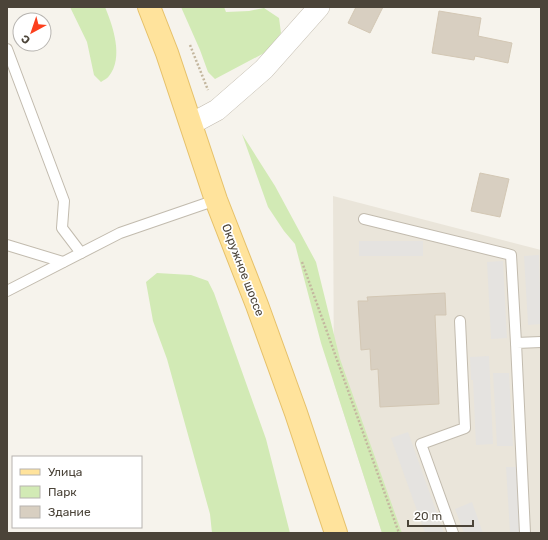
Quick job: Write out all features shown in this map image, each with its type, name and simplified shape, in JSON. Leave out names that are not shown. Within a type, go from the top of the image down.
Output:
[{"type":"main road","name":"Окружное шоссе","points":[[149,7],[167,53],[216,200],[257,305],[296,413],[336,533]]},
{"type":"street","points":[[191,124],[216,110],[264,69],[319,7]]},
{"type":"lane","points":[[7,49],[64,201],[62,228],[81,253]]},
{"type":"lane","points":[[7,292],[120,233],[216,200]]},
{"type":"lane","points":[[364,219],[511,255],[525,533]]},
{"type":"lane","points":[[7,245],[63,262]]},
{"type":"lane","points":[[453,533],[421,444],[465,428],[460,321]]},
{"type":"lane","points":[[516,343],[541,342]]},
{"type":"path","points":[[190,45],[216,110]]},
{"type":"path","points":[[302,262],[400,533]]},
{"type":"shaded area","points":[[333,196],[541,250],[541,533],[382,533],[334,383]]},
{"type":"shaded area","points":[[359,241],[423,241],[423,256],[359,256]]},
{"type":"shaded area","points":[[539,255],[541,324],[528,325],[524,256]]},
{"type":"shaded area","points":[[503,261],[507,338],[491,339],[487,262]]},
{"type":"shaded area","points":[[489,356],[493,444],[476,445],[473,380],[471,380],[470,357]]},
{"type":"shaded area","points":[[493,373],[509,373],[513,446],[497,446]]},
{"type":"shaded area","points":[[408,432],[444,533],[425,533],[391,438]]},
{"type":"shaded area","points":[[506,467],[517,467],[521,533],[510,533]]},
{"type":"shaded area","points":[[472,502],[483,533],[464,533],[455,509]]},
{"type":"green space","points":[[70,7],[105,7],[114,32],[116,42],[116,60],[108,77],[101,82],[94,75],[87,42]]},
{"type":"green space","points":[[181,7],[224,7],[226,12],[249,11],[264,8],[279,18],[281,33],[268,51],[215,79],[208,72]]},
{"type":"green space","points":[[242,134],[275,186],[316,262],[340,359],[402,533],[382,533],[321,343],[295,244],[284,231],[268,207]]},
{"type":"green space","points":[[157,273],[191,275],[208,281],[214,293],[266,439],[290,533],[212,533],[210,514],[167,359],[153,321],[146,282]]},
{"type":"building","points":[[356,7],[383,7],[370,33],[348,23]]},
{"type":"building","points":[[439,11],[481,18],[478,36],[512,43],[508,63],[475,56],[474,60],[432,53]]},
{"type":"building","points":[[480,173],[509,179],[500,217],[471,211]]},
{"type":"building","points":[[445,293],[446,315],[435,315],[439,404],[380,407],[378,369],[371,370],[370,349],[361,350],[358,301],[368,301],[367,297]]}]
